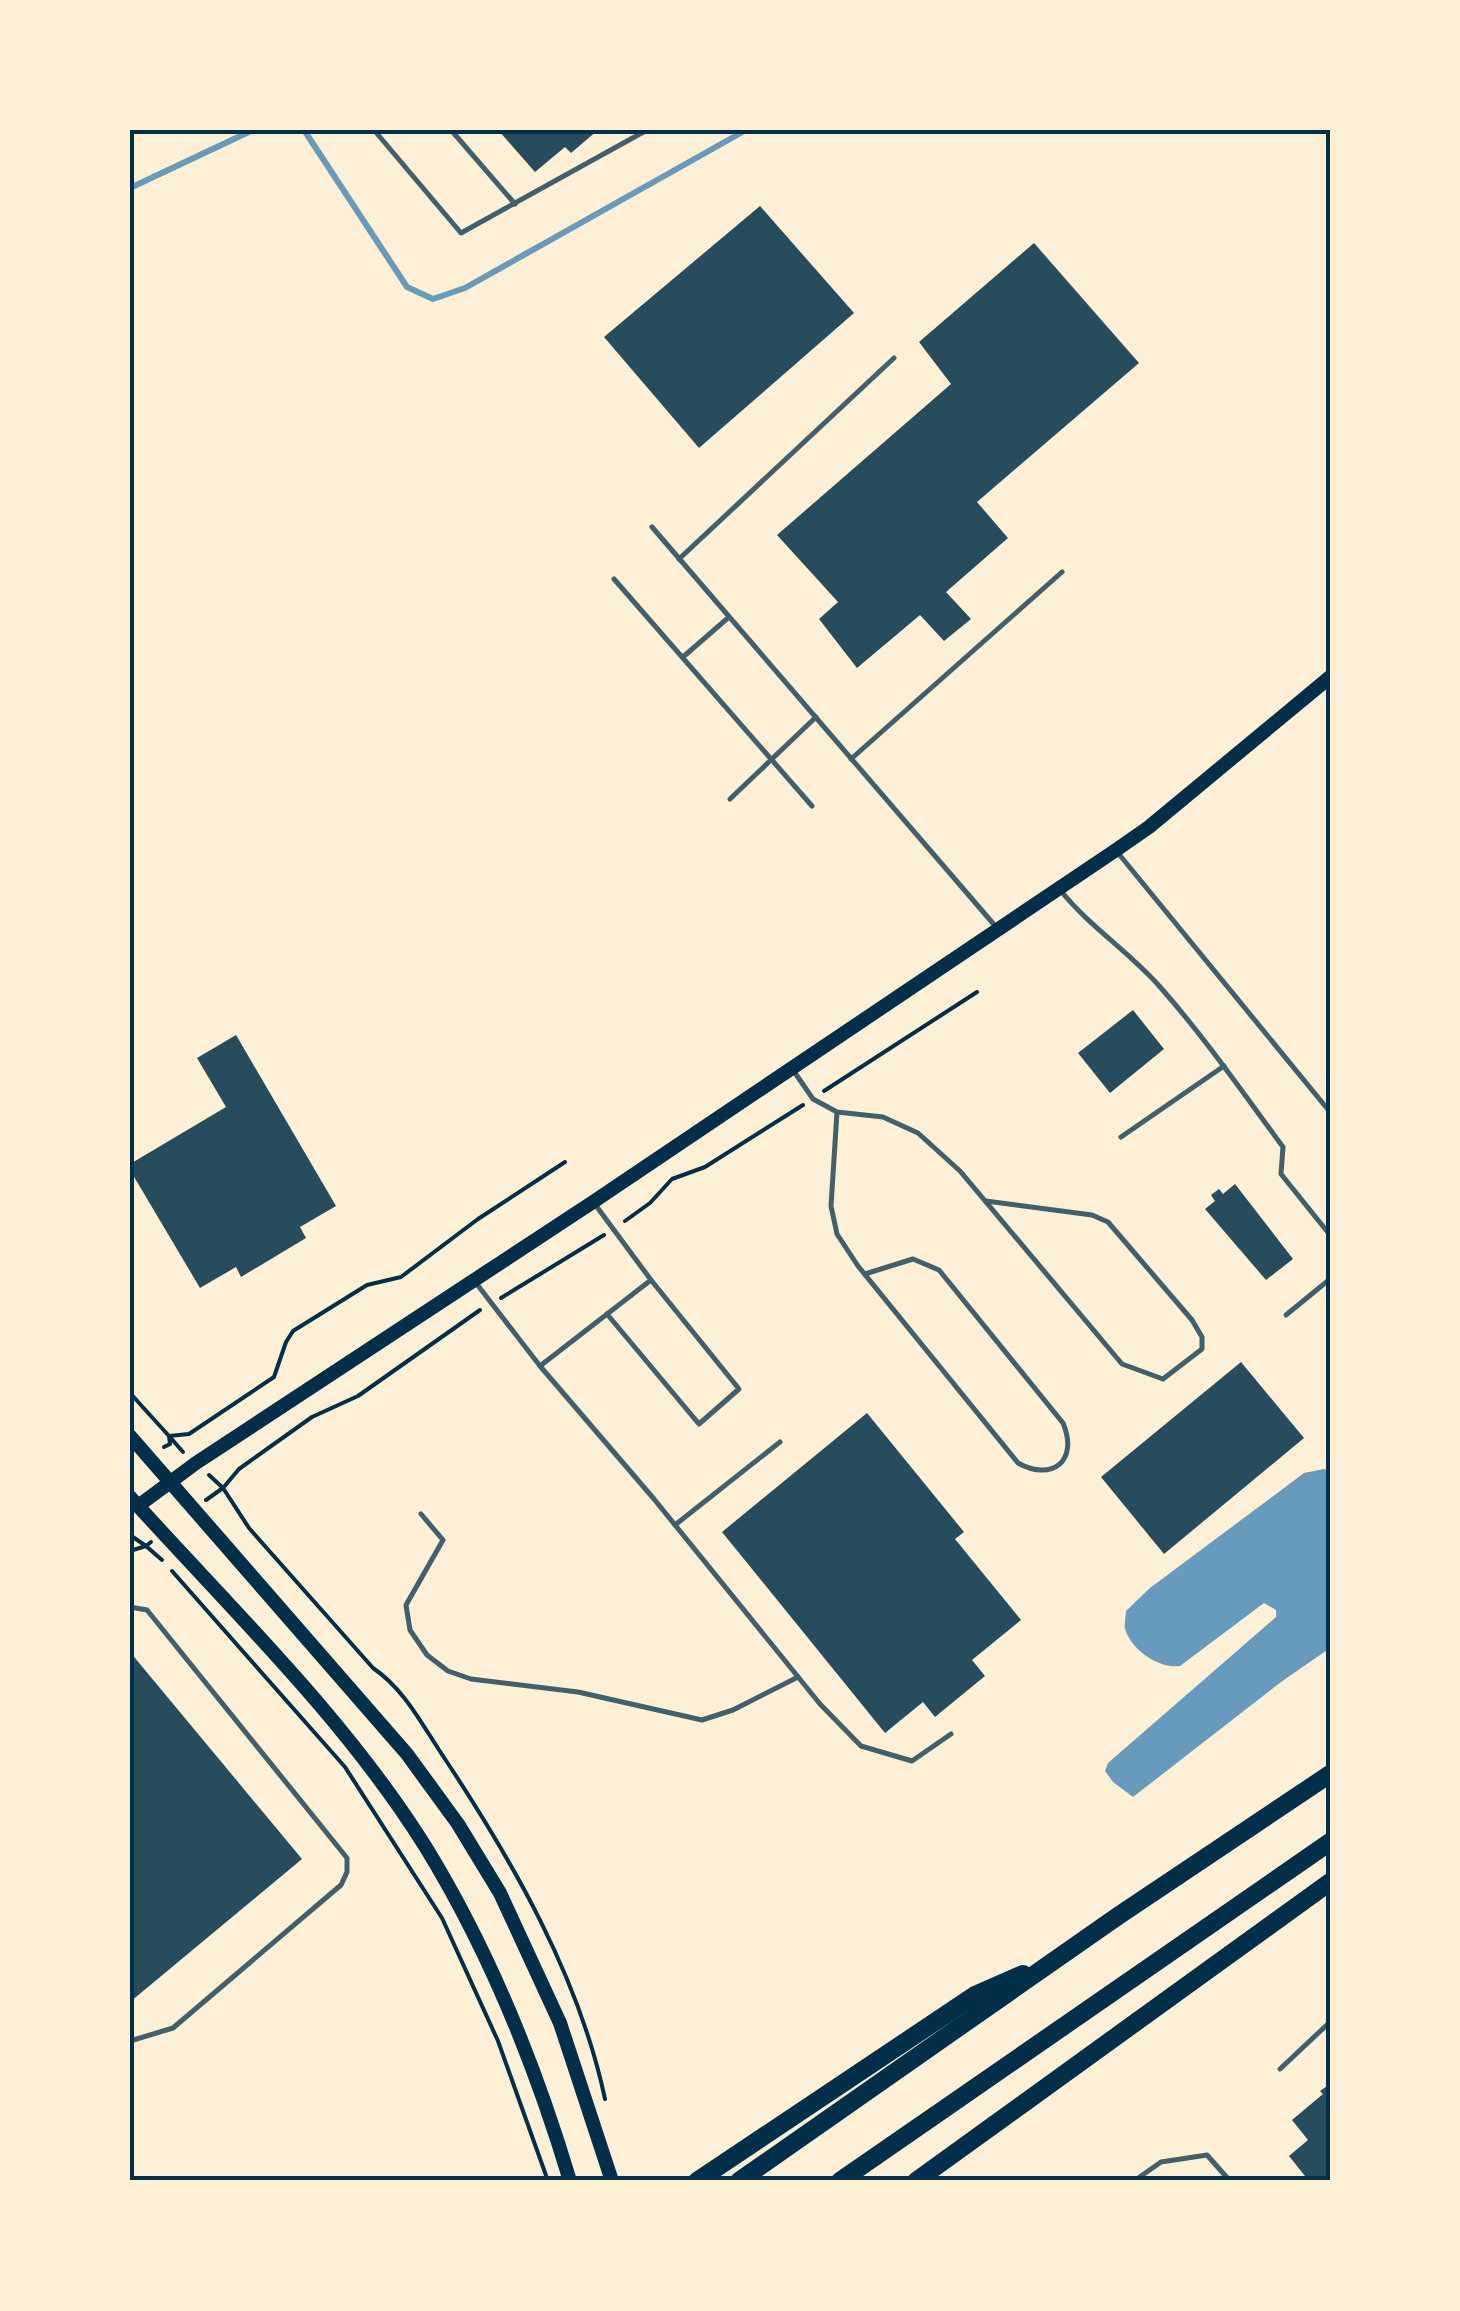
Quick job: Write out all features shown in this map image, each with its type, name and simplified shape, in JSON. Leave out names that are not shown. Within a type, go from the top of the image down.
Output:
[{"type":"highway","points":[[739,2181],[1330,1774]]},
{"type":"highway","points":[[840,2181],[1330,1842]]},
{"type":"highway","points":[[916,2181],[1330,1882]]},
{"type":"highway","points":[[698,2181],[975,1995],[1056,1961]]},
{"type":"main road","points":[[570,2181],[525,2045],[463,1912],[424,1844],[335,1725],[134,1501],[474,1281],[1000,931],[1149,827],[1330,677]]},
{"type":"main road","points":[[130,1436],[407,1754],[458,1824],[500,1893],[560,2022],[612,2181]]},
{"type":"lane","points":[[374,130],[461,233],[647,130]]},
{"type":"lane","points":[[450,130],[515,204]]},
{"type":"lane","points":[[679,559],[894,358]]},
{"type":"lane","points":[[652,527],[1000,931]]},
{"type":"lane","points":[[851,758],[1062,572]]},
{"type":"lane","points":[[614,580],[812,806]]},
{"type":"lane","points":[[683,657],[729,617]]},
{"type":"lane","points":[[730,799],[816,717]]},
{"type":"lane","points":[[1116,850],[1330,1112]]},
{"type":"lane","points":[[1060,889],[1079,914],[1158,985],[1224,1066],[1284,1148],[1281,1174],[1330,1235]]},
{"type":"lane","points":[[1121,1137],[1224,1066]]},
{"type":"lane","points":[[791,1068],[813,1098],[836,1112],[883,1118],[918,1133],[960,1171],[1122,1364],[1162,1379],[1202,1349],[1202,1337],[1192,1320],[1108,1222],[1092,1215],[986,1201]]},
{"type":"lane","points":[[836,1112],[830,1206],[837,1234],[865,1274],[1018,1463],[1034,1472],[1049,1471],[1060,1464],[1070,1438],[1063,1423],[939,1270],[913,1260],[865,1274]]},
{"type":"lane","points":[[594,1202],[739,1390],[699,1424],[607,1314]]},
{"type":"lane","points":[[1286,1315],[1330,1279]]},
{"type":"lane","points":[[540,1366],[652,1280]]},
{"type":"lane","points":[[474,1281],[798,1677],[861,1746],[912,1760],[951,1734]]},
{"type":"lane","points":[[675,1525],[780,1442]]},
{"type":"lane","points":[[421,1514],[443,1540],[406,1605],[410,1630],[427,1655],[448,1671],[471,1679],[578,1692],[702,1720],[733,1710],[798,1677]]},
{"type":"lane","points":[[130,1607],[147,1610],[347,1858],[347,1872],[341,1885],[188,2016],[173,2028],[130,2041]]},
{"type":"lane","points":[[1280,2069],[1330,2022]]},
{"type":"lane","points":[[1134,2181],[1161,2162],[1207,2154],[1230,2181]]},
{"type":"path","points":[[223,1488],[239,1469],[312,1416],[358,1396],[490,1305],[612,1230],[650,1204],[672,1179],[705,1167],[977,992]]},
{"type":"path","points":[[130,1394],[169,1436],[189,1434],[274,1377],[294,1331],[368,1284],[401,1277],[478,1219],[566,1162]]},
{"type":"path","points":[[130,1535],[146,1546],[345,1767],[442,1918],[498,2041],[548,2181]]},
{"type":"path","points":[[130,1551],[146,1546]]},
{"type":"water","points":[[1330,1471],[1330,1648],[1133,1797],[1113,1782],[1105,1771],[1108,1763],[1276,1617],[1276,1610],[1264,1603],[1180,1666],[1156,1661],[1140,1651],[1125,1629],[1126,1611],[1150,1588],[1304,1473]]},
{"type":"building","points":[[498,130],[598,130],[571,153],[565,147],[535,172]]},
{"type":"building","points":[[760,206],[854,313],[699,448],[604,337]]},
{"type":"building","points":[[1034,243],[1139,363],[977,502],[1008,538],[946,592],[971,619],[944,641],[920,615],[857,668],[819,619],[838,602],[777,535],[951,384],[919,342]]},
{"type":"building","points":[[1133,1010],[1164,1049],[1110,1093],[1078,1053]]},
{"type":"building","points":[[236,1035],[336,1206],[300,1227],[306,1238],[241,1277],[236,1267],[200,1288],[130,1164],[226,1107],[197,1058]]},
{"type":"building","points":[[1235,1184],[1293,1259],[1266,1280],[1205,1209],[1215,1201],[1211,1195],[1219,1189],[1223,1194]]},
{"type":"building","points":[[1241,1362],[1304,1438],[1164,1554],[1101,1477]]},
{"type":"building","points":[[867,1413],[964,1532],[955,1539],[1021,1620],[972,1660],[985,1676],[935,1717],[923,1702],[885,1733],[722,1532]]},
{"type":"building","points":[[130,1652],[302,1859],[130,2002]]},
{"type":"building","points":[[1330,2084],[1330,2181],[1309,2181],[1289,2156],[1308,2140],[1292,2120]]},
{"type":"waterway","points":[[130,188],[253,130]]},
{"type":"waterway","points":[[304,130],[407,287],[433,299],[465,288],[746,130]]}]
